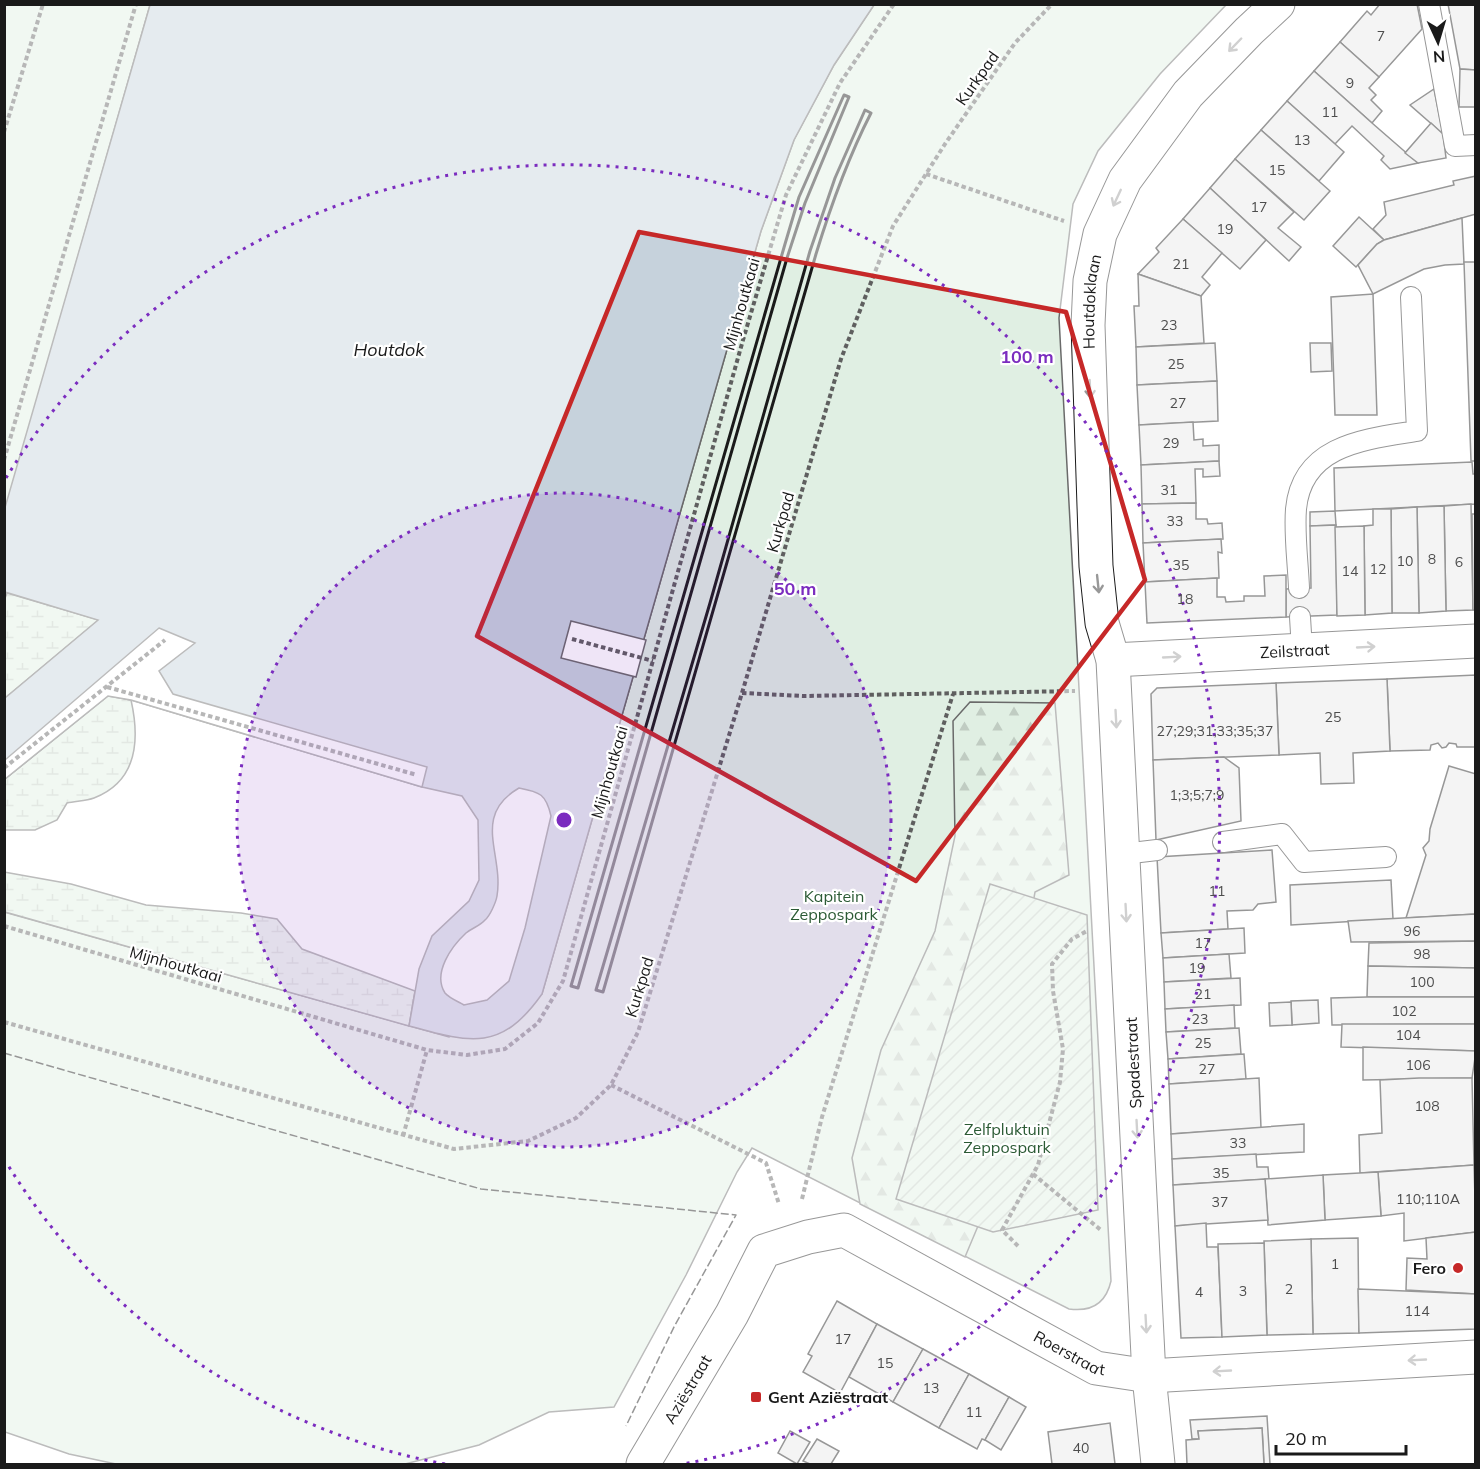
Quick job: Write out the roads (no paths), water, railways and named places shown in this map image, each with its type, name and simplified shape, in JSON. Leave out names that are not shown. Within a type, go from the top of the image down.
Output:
[{"type":"street","name":"Houtdoklaan","points":[[1114,675],[1102,623],[1096,566],[1088,325],[1090,281],[1100,234],[1125,180],[1188,94],[1278,4]]},
{"type":"street","name":"Zeilstraat","points":[[1114,675],[1302,650],[1476,641]]},
{"type":"street","name":"Spadestraat","points":[[1114,675],[1149,1376],[1158,1464]]},
{"type":"street","name":"Roerstraat","points":[[732,1314],[764,1251],[808,1237],[844,1230],[1096,1368],[1149,1376],[1476,1357]]},
{"type":"street","name":"Aziëstraat","points":[[643,1464],[732,1314]]},
{"type":"lane","points":[[1429,4],[1455,146],[1476,145]]},
{"type":"lane","points":[[1299,588],[1296,507],[1305,477],[1326,455],[1360,441],[1418,431],[1411,297]]},
{"type":"lane","points":[[1300,617],[1302,650]]},
{"type":"lane","points":[[1224,842],[1282,834],[1304,862],[1386,857]]},
{"type":"lane","points":[[1123,854],[1157,850]]},
{"type":"water","name":"Houtdok","points":[[150,5],[874,5],[834,65],[794,140],[761,231],[542,994],[513,1026],[498,1034],[468,1039],[409,1026],[419,969],[432,936],[469,901],[479,880],[478,820],[462,796],[422,787],[131,700],[108,696],[5,779],[5,698],[98,620],[5,592],[4,511]],"holes":[[[519,788],[541,795],[547,803],[551,816],[525,928],[509,981],[487,1000],[464,1005],[445,993],[442,985],[442,969],[455,945],[466,933],[483,922],[492,909],[497,896],[498,880],[493,837],[496,811],[505,799]]]},
{"type":"place","name":"Fero","points":[[1458,1268]]},
{"type":"place","name":"Gent Aziëstraat","points":[[756,1397]]},
{"type":"park label","name":"Kapitein Zeppospark","points":[[834,905]]},
{"type":"park label","name":"Zelfpluktuin Zeppospark","points":[[1007,1138]]}]
